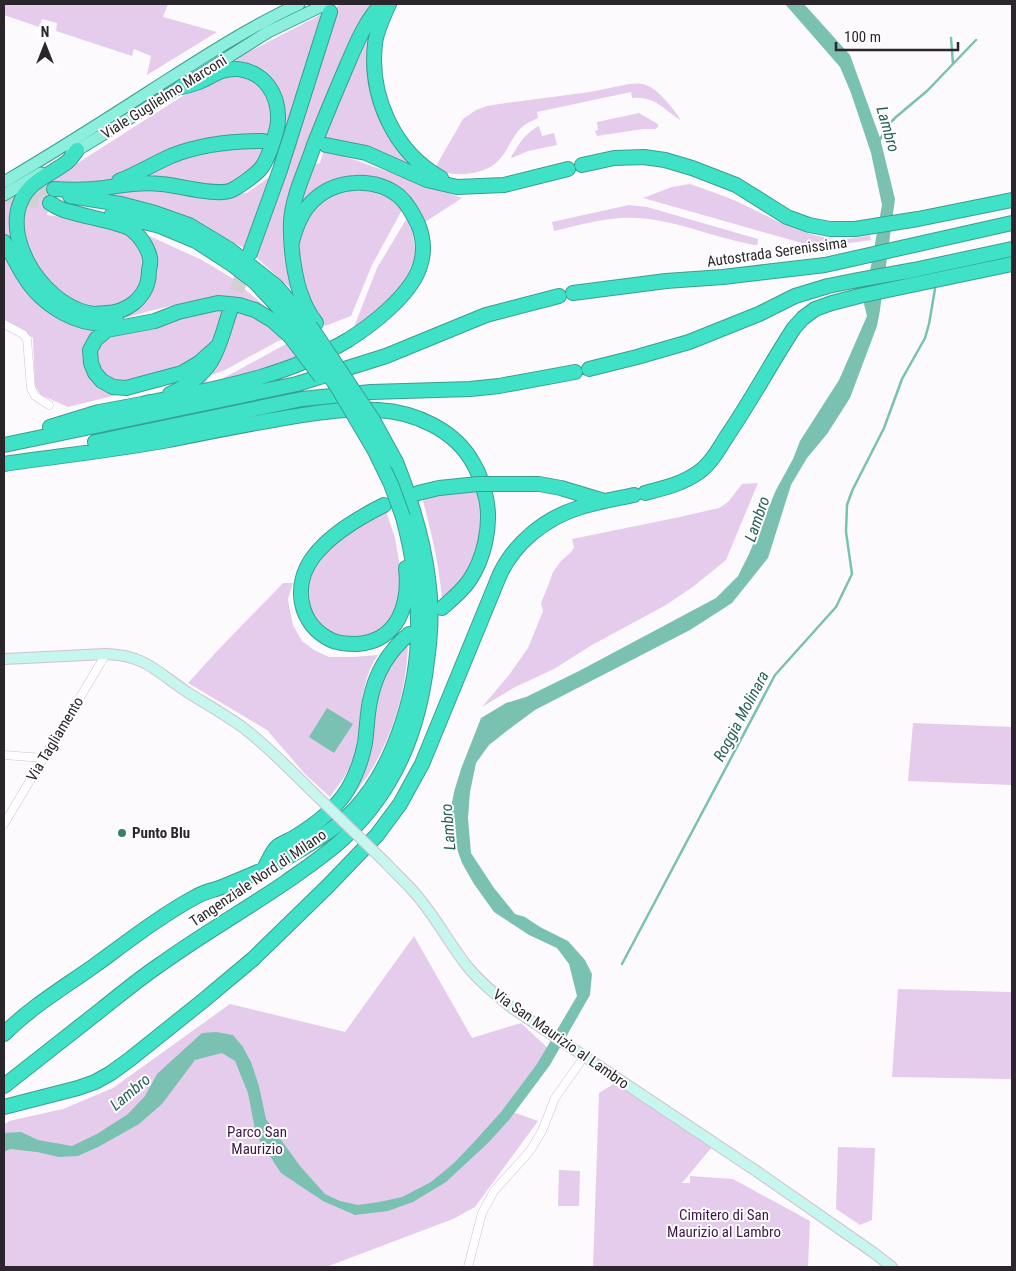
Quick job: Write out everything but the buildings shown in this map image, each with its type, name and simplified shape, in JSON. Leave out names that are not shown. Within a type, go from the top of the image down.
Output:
[{"type":"highway","points":[[4,242],[24,277],[34,290],[48,303],[82,321],[97,324],[113,323],[218,303],[239,305],[256,310],[272,320],[303,328],[302,300],[295,274],[292,242],[292,210],[299,184],[327,112],[366,26],[382,4]]},
{"type":"highway","points":[[389,4],[377,34],[374,48],[377,87],[383,109],[396,136],[412,156],[430,172],[457,187]]},
{"type":"highway","points":[[250,253],[284,156],[328,8]]},
{"type":"highway","points":[[181,88],[199,82],[218,71],[237,69],[245,70],[258,76],[266,82],[273,93],[278,120],[270,150],[262,166],[255,174],[232,190]]},
{"type":"highway","points":[[102,188],[143,171],[170,156],[197,147],[238,141],[263,141]]},
{"type":"highway","points":[[326,145],[366,153],[427,180],[457,187],[504,185],[568,169]]},
{"type":"highway","points":[[77,150],[68,161],[34,183],[25,194],[17,214],[16,228],[18,242],[30,268],[39,280],[54,296],[78,310],[94,314],[112,313],[127,308],[144,293],[149,277],[150,258],[143,240],[131,229],[102,219],[64,211],[53,195],[74,190],[152,183],[217,192],[232,190],[259,180],[271,171],[284,156]]},
{"type":"highway","points":[[582,165],[614,158],[644,157],[665,160],[736,185],[787,217],[809,225],[830,229],[855,229],[918,219],[1012,200]]},
{"type":"highway","points":[[4,443],[99,412],[244,382],[276,373],[322,354],[349,339],[398,301],[412,282],[419,268],[423,253],[422,235],[413,212],[399,197],[384,187],[366,183],[347,184],[330,188],[314,199],[301,216],[292,242]]},
{"type":"highway","name":"Tangenziale Nord di Milano","points":[[4,1086],[160,964],[269,894],[328,852],[345,837],[364,817],[378,798],[406,751],[420,706],[429,646],[431,605],[428,577],[421,539],[407,490],[396,462],[368,413],[303,328],[276,286],[229,249],[190,225],[121,204],[53,195]]},
{"type":"highway","name":"Autostrada Serenissima","points":[[573,293],[666,281],[723,277],[825,265],[1012,223]]},
{"type":"highway","points":[[4,1107],[95,1082],[129,1060],[253,959],[377,835],[395,812],[410,788],[505,565],[520,544],[529,536],[565,513],[577,508],[678,484],[701,471],[711,460],[737,421],[794,328],[803,318],[815,310],[914,277],[1012,249]]},
{"type":"highway","points":[[589,369],[689,342],[759,314],[795,296],[828,286],[858,280],[914,277],[1012,264]]},
{"type":"highway","points":[[4,443],[297,384],[386,356],[486,315],[559,296]]},
{"type":"highway","points":[[142,404],[179,390],[194,380],[210,363],[230,311]]},
{"type":"highway","points":[[178,312],[155,320],[107,330],[96,339],[90,350],[91,363],[95,373],[102,381],[113,387],[126,388],[182,373],[199,363],[218,346]]},
{"type":"highway","name":"Tangenziale Nord di Milano","points":[[4,1034],[40,1003],[151,925],[198,896],[264,870],[293,855],[332,828],[353,811],[386,765],[406,714],[414,672],[418,623],[411,547],[400,523],[391,484],[375,451],[338,388],[322,379],[303,328]]},
{"type":"highway","points":[[4,462],[302,399],[371,392],[470,389],[498,386],[575,372]]},
{"type":"highway","points":[[4,462],[159,442],[283,418],[328,412],[379,410],[423,420],[450,436],[473,462],[479,475],[487,504],[486,540],[476,568],[469,581],[458,594],[442,608]]},
{"type":"highway","points":[[418,493],[459,485],[539,484],[561,488],[605,501]]},
{"type":"highway","points":[[384,505],[346,527],[314,556],[305,569],[301,582],[301,597],[304,610],[310,623],[321,634],[333,641],[363,644],[377,639],[390,631],[400,618],[404,606],[407,574],[400,523]]},
{"type":"highway","points":[[264,870],[277,847],[323,818],[347,791],[361,759],[365,743],[373,687],[387,658],[409,634]]},
{"type":"main road","name":"Viale Guglielmo Marconi","points":[[4,182],[201,58],[255,26],[299,4]]},
{"type":"main road","name":"Viale Guglielmo Marconi","points":[[4,195],[181,88],[268,32],[328,8]]},
{"type":"main road","name":"Via San Maurizio al Lambro","points":[[4,659],[106,654],[128,656],[154,668],[244,728],[265,745],[412,889],[454,948],[491,991],[564,1044],[762,1175],[892,1267]]},
{"type":"street","points":[[4,324],[23,334],[27,339],[31,388],[35,396],[49,405]]},
{"type":"street","name":"Via Tagliamento","points":[[4,824],[106,654]]},
{"type":"street","points":[[4,755],[43,758]]},
{"type":"street","points":[[468,1267],[482,1214],[494,1191],[530,1151],[542,1131],[555,1098],[584,1057]]},
{"type":"green space","points":[[4,4],[168,4],[163,17],[217,32],[147,75],[151,56],[134,49],[132,56],[56,31],[57,23],[42,19],[39,27],[4,15]]},
{"type":"green space","points":[[342,4],[376,4],[299,169],[293,285],[291,289],[256,257],[337,6]]},
{"type":"green space","points":[[322,14],[278,157],[274,154],[284,117],[284,105],[280,92],[266,71],[254,65],[233,60]]},
{"type":"green space","points":[[369,31],[372,32],[368,76],[374,101],[388,132],[400,151],[422,174],[321,140]]},
{"type":"green space","points":[[235,74],[250,77],[273,97],[273,121],[268,136],[219,137],[120,178],[100,184],[66,184],[55,182],[47,215],[119,225],[132,233],[143,253],[143,271],[138,287],[128,300],[116,306],[101,307],[84,304],[71,299],[51,283],[34,264],[24,245],[22,215],[31,193],[40,185],[51,180],[192,90],[214,79]]},
{"type":"green space","points":[[629,84],[642,84],[653,88],[667,102],[680,120],[653,101],[632,98],[631,92],[537,112],[538,118],[521,128],[499,160],[485,170],[468,174],[453,174],[442,171],[436,166],[463,119],[476,110],[487,106],[590,92]]},
{"type":"green space","points":[[639,113],[658,124],[658,127],[655,129],[597,136],[595,131],[598,130],[597,122]]},
{"type":"green space","points":[[539,126],[542,136],[554,133],[557,145],[528,151],[512,158],[523,139]]},
{"type":"green space","points":[[265,146],[251,169],[234,182],[228,184],[219,186],[208,185],[146,178],[144,176],[175,160],[213,150]]},
{"type":"green space","points":[[324,149],[462,198],[425,222],[417,208],[403,192],[385,180],[359,176],[299,209],[313,165],[320,163]]},
{"type":"green space","points":[[268,178],[273,182],[244,248],[190,218],[147,203],[105,192],[147,189],[169,190],[212,197],[247,193]]},
{"type":"green space","points":[[690,184],[736,201],[797,230],[823,237],[840,239],[870,235],[871,240],[832,245],[809,245],[643,198],[672,187]]},
{"type":"green space","points":[[24,189],[13,205],[11,215],[19,250],[24,262],[40,285],[50,295],[73,310],[100,317],[110,317],[127,313],[143,299],[149,289],[154,273],[152,254],[145,234],[202,260],[232,278],[269,310],[237,300],[217,298],[185,302],[108,321],[91,320],[69,312],[50,299],[33,282],[9,240],[4,236],[4,202]]},
{"type":"green space","points":[[341,190],[383,194],[397,203],[402,210],[372,265],[351,316],[325,326],[308,296],[301,270],[299,243],[305,219],[312,208],[318,202]]},
{"type":"green space","points":[[629,205],[647,207],[758,239],[758,243],[754,245],[656,220],[639,218],[605,220],[554,231],[552,222]]},
{"type":"green space","points":[[407,218],[411,224],[416,255],[403,285],[369,318],[354,327],[377,268]]},
{"type":"green space","points":[[4,251],[49,311],[92,330],[86,357],[117,392],[117,395],[68,407],[41,395],[35,386],[33,338],[4,321]]},
{"type":"green space","points":[[228,307],[212,344],[191,364],[124,382],[109,379],[96,364],[100,347],[112,333]]},
{"type":"green space","points":[[237,307],[253,313],[289,338],[278,341],[225,370],[206,377],[207,383],[220,380],[291,342],[302,359],[189,392]]},
{"type":"green space","points":[[758,483],[726,560],[694,586],[666,605],[592,645],[554,669],[515,687],[482,707],[509,675],[528,648],[543,611],[541,603],[553,572],[572,551],[574,547],[572,539],[719,508],[728,502],[742,484]]},
{"type":"green space","points":[[481,489],[484,505],[481,546],[464,579],[442,599],[439,573],[422,497]]},
{"type":"green space","points":[[385,508],[395,538],[402,585],[396,615],[378,632],[355,639],[339,637],[324,630],[313,619],[306,604],[306,574],[324,550]]},
{"type":"green space","points":[[283,583],[293,583],[288,599],[293,625],[302,641],[314,650],[329,657],[378,655],[369,672],[364,689],[359,739],[355,754],[346,773],[330,797],[305,774],[267,730],[188,683]]},
{"type":"green space","points":[[408,642],[407,662],[400,701],[388,738],[369,773],[341,809],[381,683],[389,666]]},
{"type":"green space","points":[[913,723],[1012,727],[1012,785],[908,781]]},
{"type":"green space","name":"Parco San Maurizio","points":[[414,936],[472,1038],[521,1023],[552,1052],[510,1111],[538,1121],[475,1207],[453,1219],[326,1267],[4,1267],[4,1125],[9,1121],[63,1109],[113,1088],[230,1004],[345,1032]]},
{"type":"green space","points":[[898,989],[1012,992],[1012,1079],[892,1077]]},
{"type":"green space","name":"Cimitero di San Maurizio al Lambro","points":[[618,1081],[712,1147],[682,1183],[690,1183],[690,1176],[733,1179],[810,1221],[808,1267],[593,1267],[599,1093]]},
{"type":"green space","points":[[838,1147],[875,1148],[872,1220],[860,1225],[836,1209]]},
{"type":"green space","points":[[559,1170],[580,1171],[579,1206],[558,1206]]},
{"type":"shaded area","points":[[785,4],[804,4],[850,55],[880,138],[895,199],[877,326],[850,398],[827,434],[807,458],[791,485],[768,558],[732,603],[690,630],[535,710],[489,745],[476,763],[470,792],[468,818],[471,853],[494,888],[515,914],[525,917],[568,941],[585,960],[592,974],[590,995],[550,1065],[509,1120],[488,1143],[446,1182],[413,1202],[388,1211],[355,1215],[323,1201],[281,1173],[256,1135],[248,1093],[235,1061],[222,1053],[195,1060],[162,1104],[139,1124],[78,1156],[59,1157],[10,1149],[4,1152],[4,1133],[21,1132],[38,1140],[72,1146],[97,1134],[128,1114],[145,1096],[157,1074],[202,1033],[216,1032],[233,1035],[243,1047],[251,1062],[259,1086],[266,1119],[300,1166],[325,1194],[340,1201],[358,1205],[379,1202],[402,1197],[431,1182],[454,1163],[501,1112],[537,1064],[577,996],[569,964],[557,948],[529,935],[494,912],[462,863],[453,838],[451,808],[454,792],[481,718],[506,703],[526,697],[579,671],[716,598],[738,576],[800,441],[839,380],[867,316],[864,304],[882,205],[871,153],[851,93],[840,67]]},
{"type":"shaded area","points":[[327,708],[353,724],[334,753],[309,737]]},
{"type":"waterway","points":[[951,38],[953,64]]},
{"type":"waterway","name":"Lambro","points":[[879,141],[890,123],[927,91],[976,40]]},
{"type":"waterway","name":"Roggia Molinara","points":[[622,964],[775,675],[836,607],[852,574],[846,532],[847,505],[852,491],[884,428],[902,379],[925,338],[935,289]]},
{"type":"tunnel","points":[[263,141],[325,145]]},
{"type":"tunnel","points":[[19,187],[53,193]]},
{"type":"tunnel","points":[[4,196],[50,203]]},
{"type":"tunnel","points":[[230,311],[246,263]]},
{"type":"place","name":"Punto Blu","points":[[122,833]]}]
